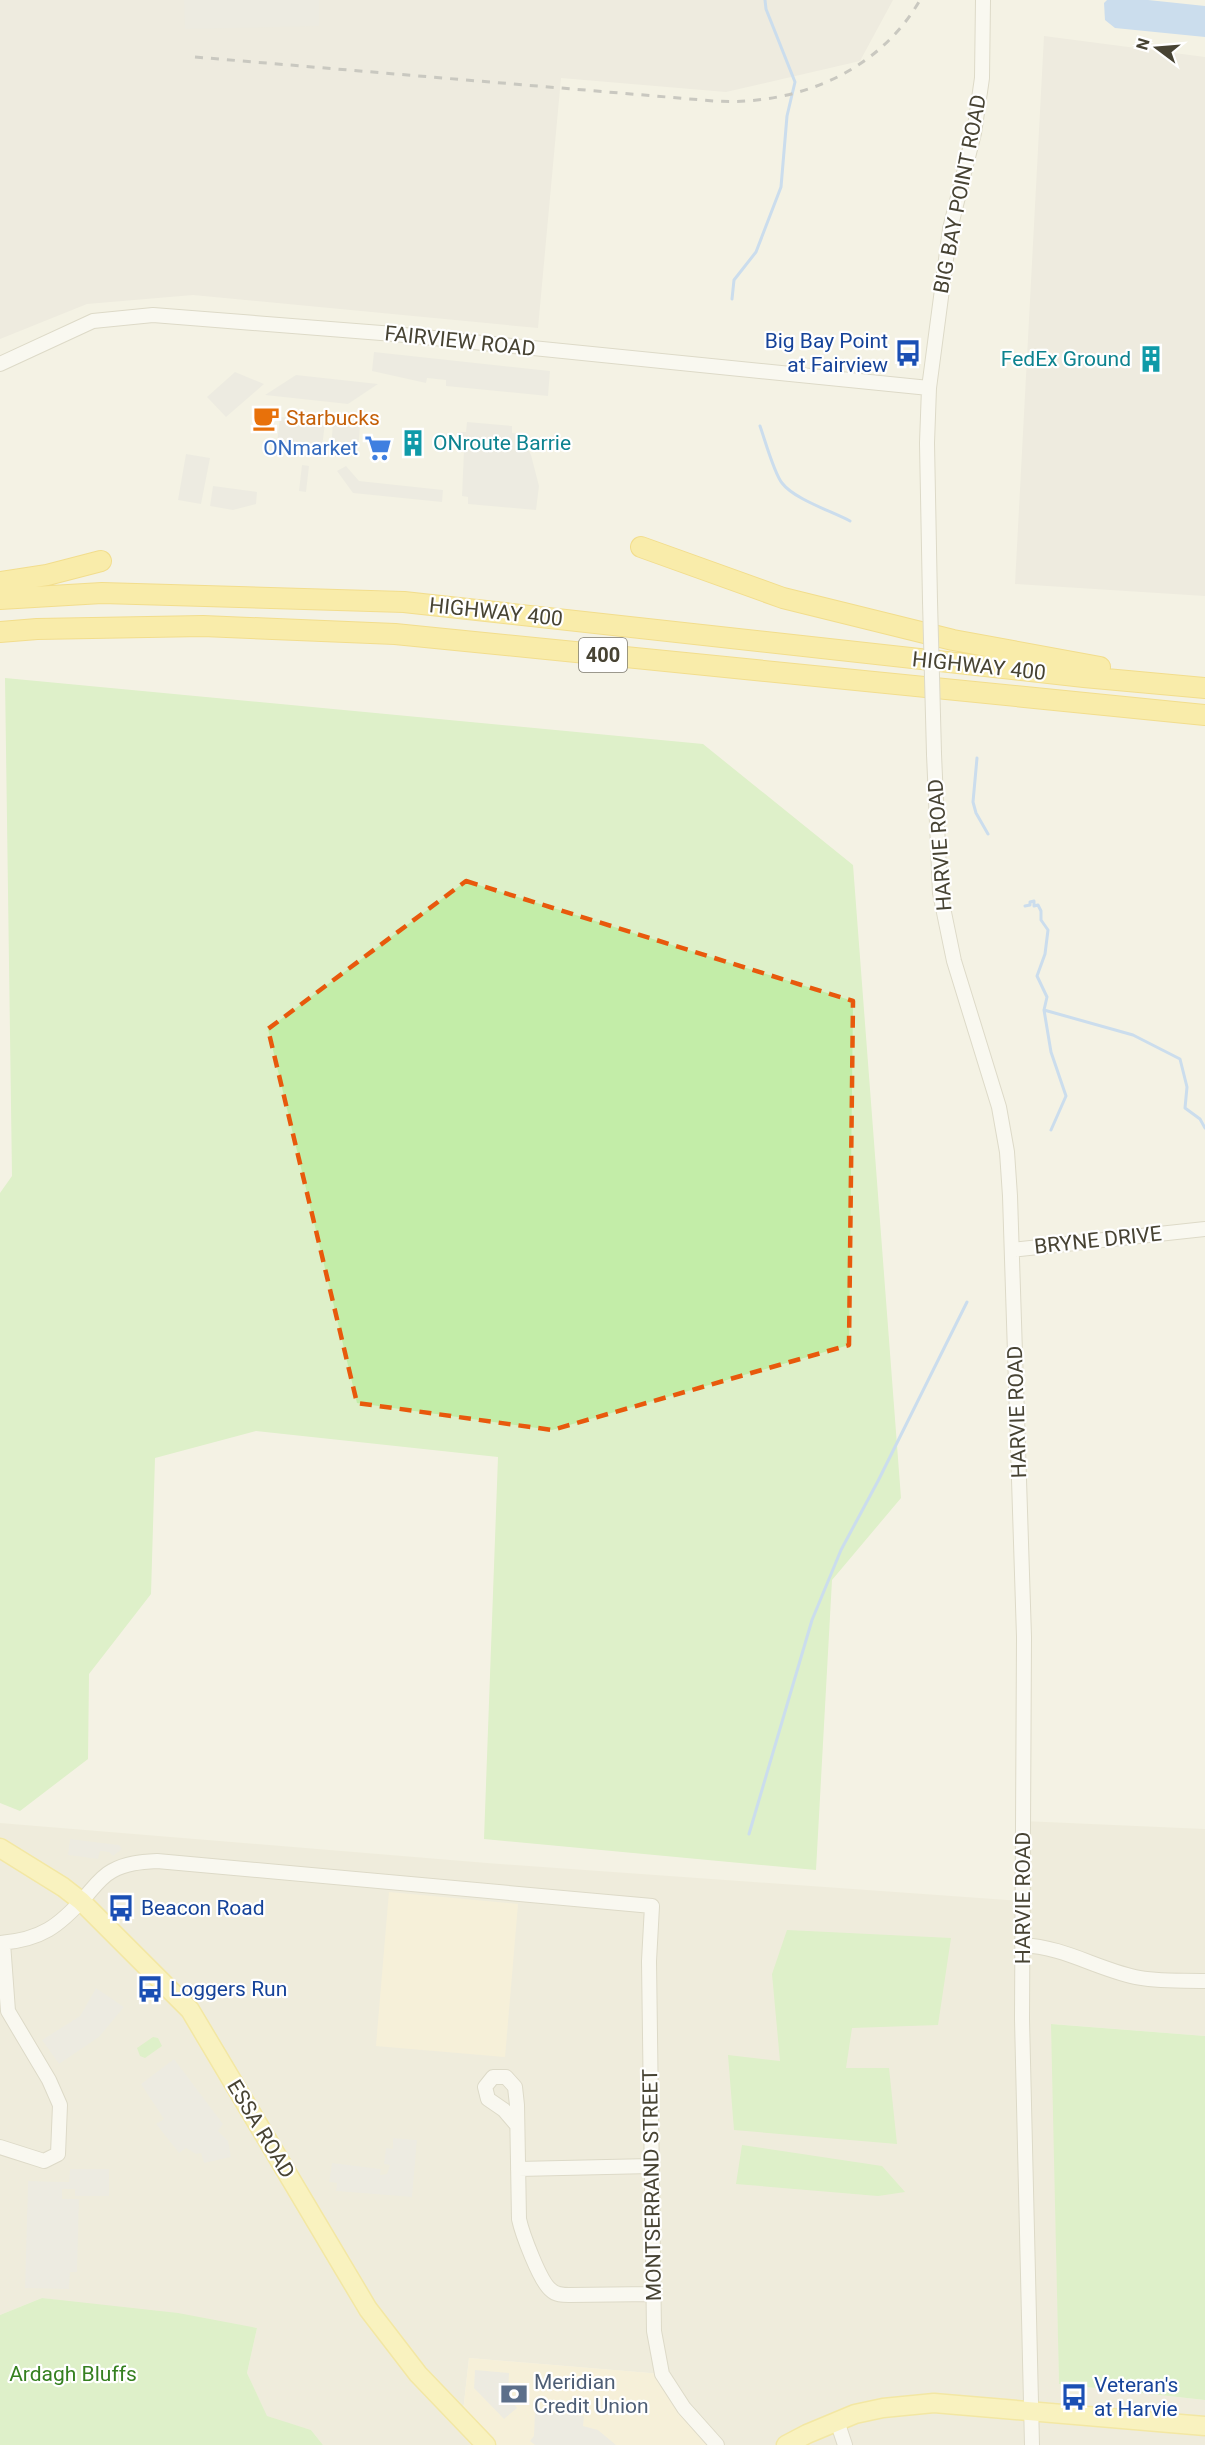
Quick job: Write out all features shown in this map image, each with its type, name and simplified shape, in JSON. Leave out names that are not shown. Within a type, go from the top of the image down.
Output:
[{"type":"highway","points":[[641,547],[783,597],[953,640],[1150,675],[1200,688]]},
{"type":"highway","points":[[0,582],[47,575],[101,561]]},
{"type":"highway","name":"HIGHWAY 400","points":[[0,599],[102,593],[404,602],[1072,676],[1200,688]]},
{"type":"highway","name":"HIGHWAY 400","points":[[0,632],[37,629],[203,626],[395,634],[1205,715]]},
{"type":"main road","name":"ESSA ROAD","points":[[0,1848],[63,1887],[81,1901],[190,2010],[368,2309],[418,2374],[486,2445]]},
{"type":"main road","points":[[786,2445],[837,2421],[883,2408],[934,2403],[1205,2426]]},
{"type":"street","name":"BIG BAY POINT ROAD","points":[[929,388],[950,229],[974,133],[982,78],[983,0]]},
{"type":"street","name":"FAIRVIEW ROAD","points":[[0,364],[93,321],[153,315],[394,334],[929,388]]},
{"type":"street","name":"HARVIE ROAD","points":[[929,388],[927,443],[930,602],[940,893],[954,962],[999,1107],[1006,1152],[1012,1250],[1024,1637],[1022,1945],[1032,2445]]},
{"type":"street","name":"BRYNE DRIVE","points":[[1012,1250],[1205,1229]]},
{"type":"street","name":"MONTSERRAND STREET","points":[[81,1901],[111,1871],[130,1863],[157,1861],[652,1906],[649,1961],[654,2331],[662,2374],[684,2408],[717,2445]]},
{"type":"street","points":[[0,2147],[44,2161],[58,2154],[60,2105],[49,2080],[8,2011],[1,1943],[35,1938],[47,1932],[81,1901]]},
{"type":"street","points":[[1022,1945],[1044,1946],[1134,1977],[1152,1980],[1205,1980]]},
{"type":"street","points":[[516,2124],[521,2231],[549,2289],[558,2295],[654,2294]]},
{"type":"street","points":[[518,2169],[651,2166]]},
{"type":"street","points":[[837,2421],[845,2445]]},
{"type":"highlighted area","points":[[466,881],[853,1001],[849,1345],[552,1430],[357,1403],[268,1029]]},
{"type":"shaded area","points":[[0,0],[893,0],[860,61],[726,92],[561,78],[538,328],[193,295],[87,304],[0,339]]},
{"type":"shaded area","points":[[184,0],[319,0],[319,26],[185,29]]},
{"type":"shaded area","points":[[1044,36],[1205,57],[1205,596],[1015,584]]},
{"type":"shaded area","points":[[374,352],[550,371],[548,396],[446,386],[446,380],[427,378],[426,383],[372,371]]},
{"type":"shaded area","points":[[235,372],[264,384],[226,417],[207,397]]},
{"type":"shaded area","points":[[296,375],[378,384],[348,404],[265,395]]},
{"type":"shaded area","points":[[340,415],[352,415],[352,426],[360,427],[358,452],[331,450],[333,422],[340,422]]},
{"type":"shaded area","points":[[280,417],[325,422],[322,448],[277,443]]},
{"type":"shaded area","points":[[467,422],[512,426],[512,433],[520,434],[531,455],[539,486],[536,510],[468,504],[468,497],[462,496],[464,450],[457,449],[458,432],[466,432]]},
{"type":"shaded area","points":[[186,454],[210,458],[201,504],[178,500]]},
{"type":"shaded area","points":[[302,465],[309,466],[306,492],[299,491]]},
{"type":"shaded area","points":[[346,466],[359,481],[443,490],[442,502],[353,493],[337,471]]},
{"type":"shaded area","points":[[213,486],[257,492],[256,504],[233,510],[210,506]]},
{"type":"shaded area","points":[[1023,1821],[1205,1829],[1205,2036],[1052,2024],[1059,2384],[1205,2400],[1205,2445],[717,2445],[662,2374],[469,2358],[462,2421],[486,2445],[323,2445],[311,2430],[267,2417],[247,2373],[257,2328],[42,2298],[0,2315],[0,1823],[487,1863],[1021,1901]]},
{"type":"shaded area","points":[[70,1839],[119,1845],[122,1849],[113,1856],[109,1852],[100,1851],[98,1859],[68,1855]]},
{"type":"shaded area","points":[[389,1892],[518,1904],[505,2057],[376,2046]]},
{"type":"shaded area","points":[[96,1988],[124,2007],[99,2037],[59,2064],[42,2040],[80,2016]]},
{"type":"shaded area","points":[[174,2059],[223,2124],[218,2131],[228,2141],[231,2157],[204,2163],[201,2153],[196,2154],[186,2148],[179,2153],[156,2124],[164,2119],[141,2084]]},
{"type":"shaded area","points":[[393,2138],[417,2140],[412,2197],[336,2191],[337,2183],[329,2182],[332,2163],[381,2169],[380,2175],[387,2174],[390,2165],[384,2164],[386,2148],[393,2149]]},
{"type":"shaded area","points":[[70,2169],[109,2169],[109,2196],[75,2196],[75,2189],[62,2189],[62,2199],[79,2199],[77,2272],[70,2272],[69,2289],[25,2288],[28,2181],[69,2182]]},
{"type":"shaded area","points":[[469,2358],[662,2374],[717,2445],[486,2445],[462,2421]]},
{"type":"shaded area","points":[[475,2370],[509,2373],[508,2396],[517,2408],[504,2419],[474,2388]]},
{"type":"shaded area","points":[[535,2412],[584,2416],[583,2426],[598,2430],[616,2445],[535,2445],[530,2441],[534,2436]]},
{"type":"green space","points":[[5,678],[703,744],[853,865],[901,1498],[832,1580],[816,1870],[484,1839],[498,1457],[256,1431],[155,1458],[151,1594],[89,1674],[88,1759],[20,1811],[0,1803],[0,1193],[12,1176]]},
{"type":"green space","points":[[787,1930],[951,1938],[938,2025],[852,2028],[846,2068],[889,2068],[897,2144],[734,2130],[728,2055],[780,2061],[772,1974]]},
{"type":"green space","points":[[1051,2024],[1205,2036],[1205,2400],[1059,2384]]},
{"type":"green space","points":[[153,2037],[158,2038],[162,2046],[145,2058],[140,2056],[137,2048]]},
{"type":"green space","points":[[742,2145],[882,2166],[905,2192],[878,2196],[736,2184]]},
{"type":"green space","name":"Ardagh Bluffs","points":[[42,2298],[178,2313],[257,2328],[247,2373],[267,2416],[311,2430],[323,2445],[0,2445],[0,2315]]},
{"type":"water","points":[[1107,0],[1148,0],[1205,6],[1205,37],[1115,28],[1105,20],[1104,3]]},
{"type":"waterway","points":[[732,299],[734,280],[756,252],[781,187],[787,116],[795,82],[766,9],[765,0]]},
{"type":"waterway","points":[[760,426],[782,483],[795,494],[850,521]]},
{"type":"waterway","points":[[977,758],[973,802],[976,813],[988,834]]},
{"type":"waterway","points":[[1025,906],[1034,901],[1034,906],[1038,905],[1041,920],[1048,930],[1045,954],[1037,976],[1047,997],[1044,1010],[1051,1052],[1066,1096],[1051,1130]]},
{"type":"waterway","points":[[1044,1010],[1133,1035],[1180,1059],[1187,1087],[1185,1108],[1200,1119],[1205,1128]]},
{"type":"waterway","points":[[749,1834],[812,1620],[841,1550],[967,1302]]},
{"type":"railway","points":[[195,57],[714,101],[744,101],[774,98],[832,80],[858,65],[881,47],[902,26],[920,0]]},
{"type":"place","name":"Big Bay Point at Fairview","points":[[908,353]]},
{"type":"place","name":"FedEx Ground","points":[[1151,359]]},
{"type":"place","name":"Starbucks","points":[[266,418]]},
{"type":"place","name":"ONroute Barrie","points":[[413,443]]},
{"type":"place","name":"ONmarket","points":[[378,448]]},
{"type":"place","name":"Beacon Road","points":[[121,1908]]},
{"type":"place","name":"Loggers Run","points":[[150,1989]]},
{"type":"place","name":"Meridian Credit Union","points":[[514,2394]]},
{"type":"place","name":"Veteran's at Harvie","points":[[1074,2397]]}]
